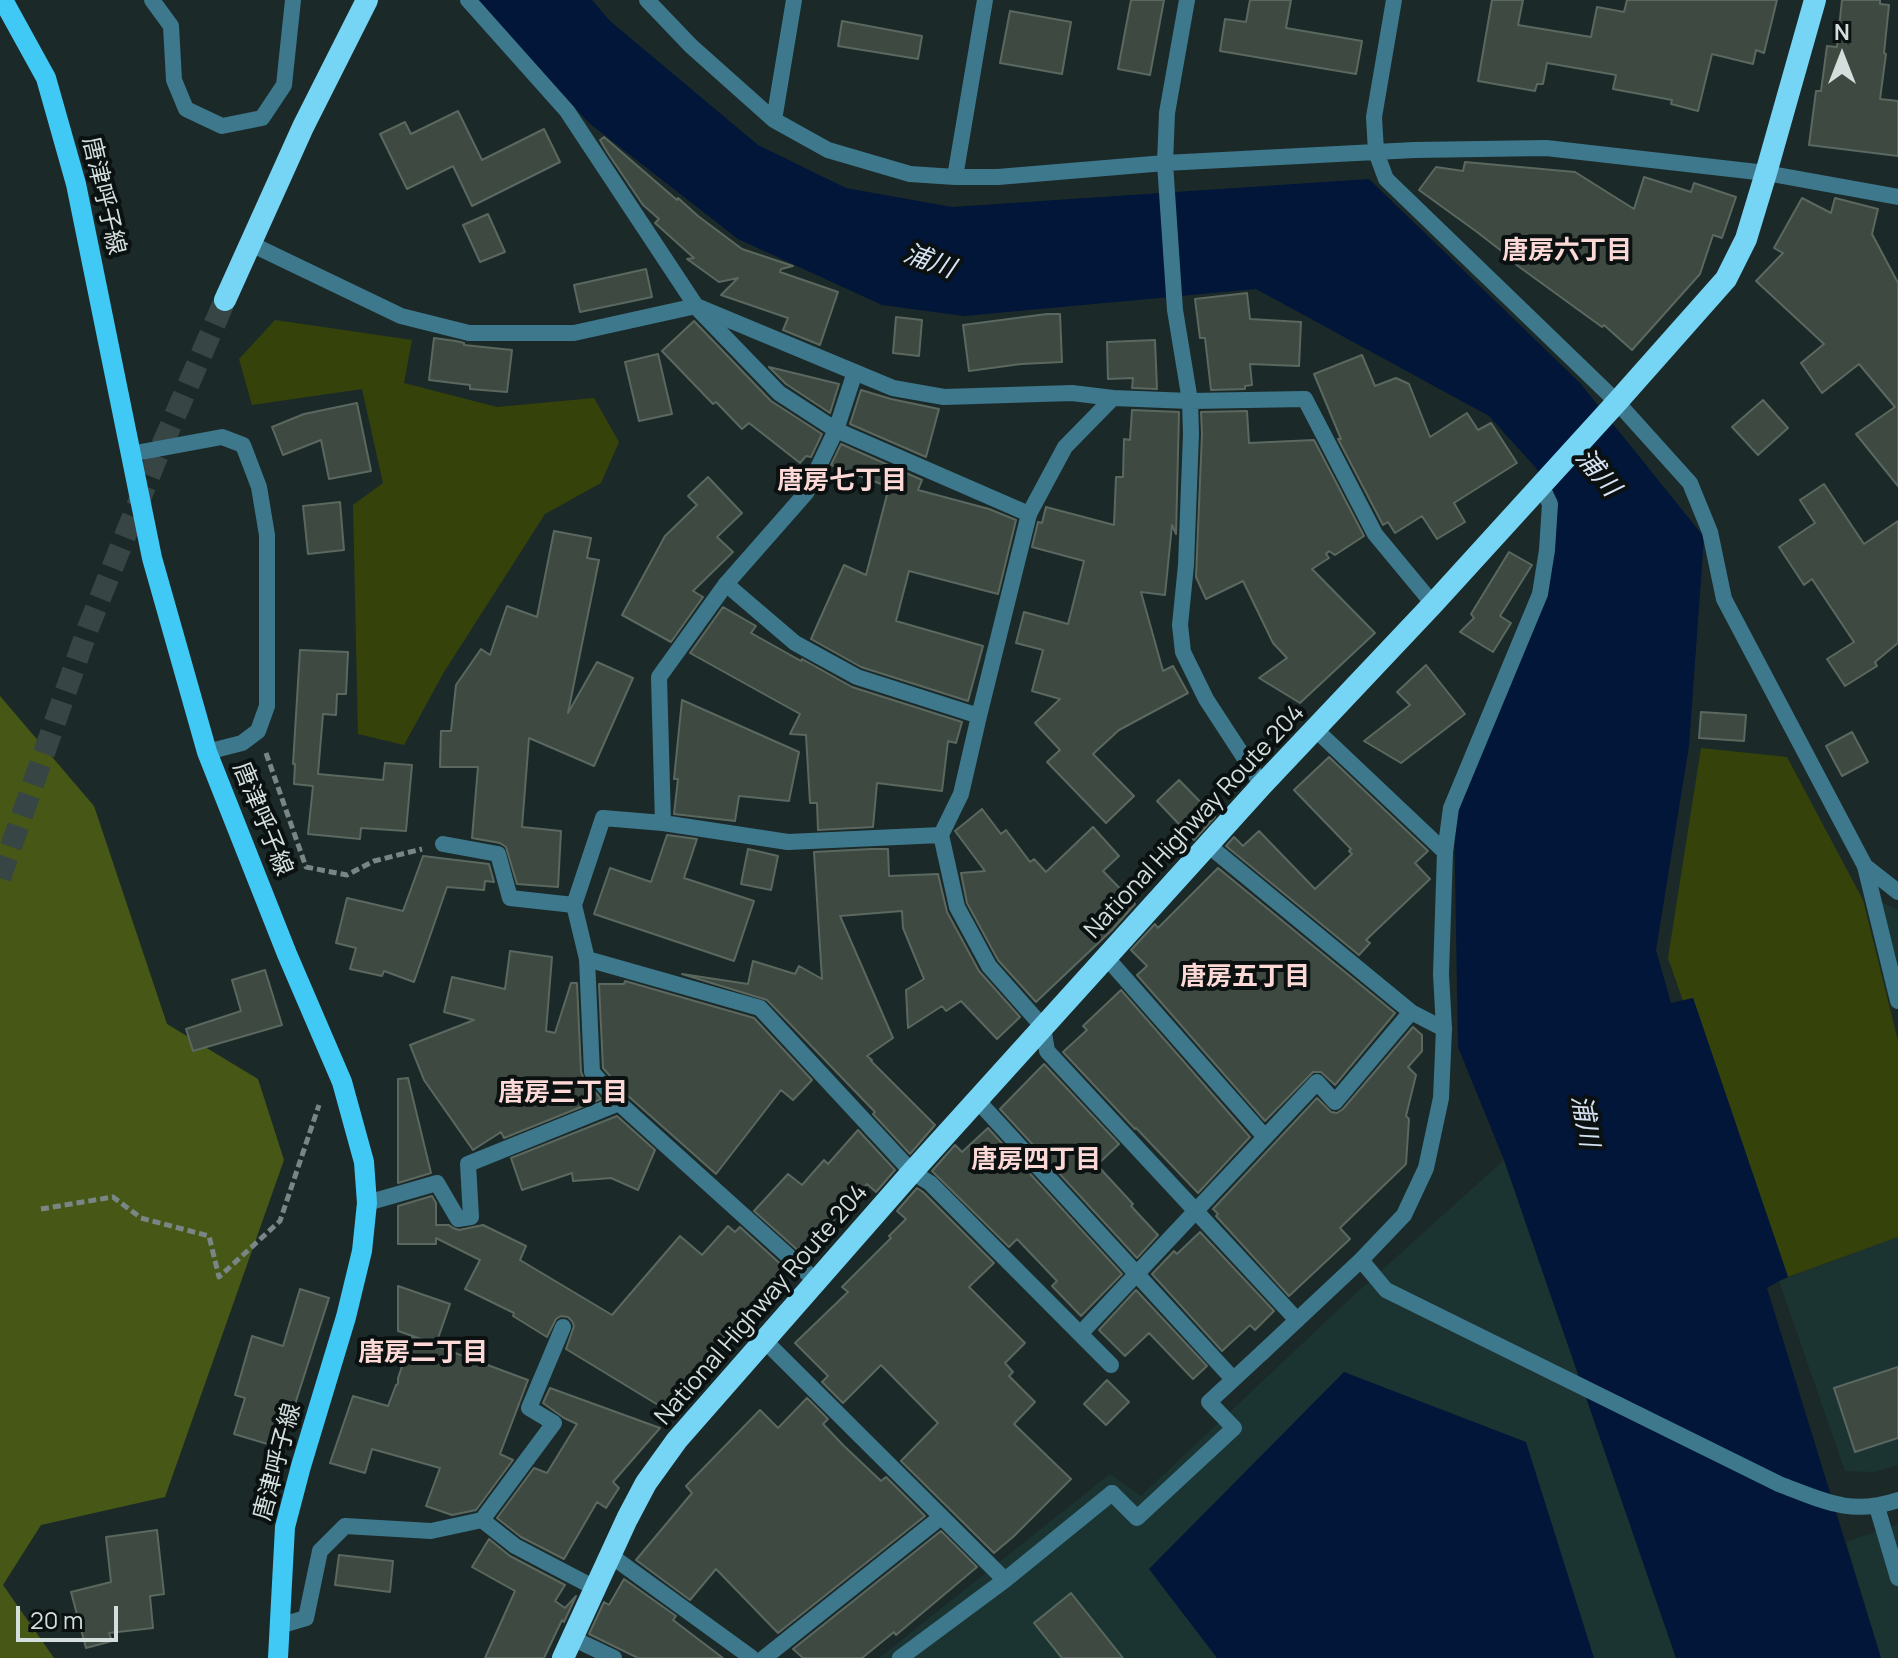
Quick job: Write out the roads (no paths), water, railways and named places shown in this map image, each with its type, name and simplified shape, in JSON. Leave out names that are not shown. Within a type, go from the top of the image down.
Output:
[{"type":"highway","points":[[225,300],[303,127],[367,0]]},
{"type":"highway","name":"National Highway Route 204","points":[[568,1648],[646,1483],[670,1451],[912,1172],[1262,785],[1433,604],[1726,279],[1746,239],[1815,0]]},
{"type":"main road","name":"唐津呼子線","points":[[3,0],[46,78],[76,184],[152,558],[207,752],[287,954],[342,1082],[364,1162],[367,1203],[362,1251],[285,1527],[278,1658]]},
{"type":"street","points":[[152,0],[171,26],[174,80],[186,109],[222,126],[262,118],[284,85],[293,0]]},
{"type":"street","points":[[457,0],[472,5],[567,111],[696,306],[779,393],[836,430],[1029,514]]},
{"type":"street","points":[[647,0],[691,46],[774,120],[828,150],[910,174],[998,177],[1165,163],[1414,150],[1546,148],[1766,173],[1898,197]]},
{"type":"street","points":[[774,120],[794,0]]},
{"type":"street","points":[[955,177],[985,0]]},
{"type":"street","points":[[1187,0],[1167,113],[1165,163],[1175,310],[1190,401],[1186,565],[1180,625],[1183,652],[1206,699],[1262,785]]},
{"type":"street","points":[[1394,0],[1374,117],[1376,152],[1386,179],[1617,402],[1690,483],[1710,532],[1724,599],[1865,866],[1898,1001]]},
{"type":"street","points":[[251,244],[401,316],[469,333],[574,333],[696,306],[893,388],[944,397],[1072,393],[1190,401],[1305,399],[1375,534],[1433,604]]},
{"type":"street","points":[[663,823],[659,677],[726,584],[806,493],[836,430],[855,372]]},
{"type":"street","points":[[1113,398],[1065,447],[1029,514],[961,794],[941,835],[957,907],[989,966],[1043,1027],[1047,1051],[1297,1320]]},
{"type":"street","points":[[130,454],[222,437],[243,445],[259,487],[267,535],[267,706],[258,731],[242,743],[207,752]]},
{"type":"street","points":[[900,1658],[1005,1580],[1112,1493],[1137,1518],[1234,1428],[1209,1402],[1361,1260],[1404,1215],[1426,1168],[1441,1098],[1445,852],[1451,808],[1540,594],[1550,504],[1541,485]]},
{"type":"street","points":[[726,584],[795,643],[857,677],[979,716]]},
{"type":"street","points":[[1315,729],[1445,852]]},
{"type":"street","points":[[816,1281],[619,1103],[592,1072],[587,959],[574,905],[603,818],[663,823],[788,842],[941,835]]},
{"type":"street","points":[[443,844],[498,854],[510,898],[574,905]]},
{"type":"street","points":[[1208,845],[1411,1012],[1444,1029]]},
{"type":"street","points":[[1865,866],[1898,892]]},
{"type":"street","points":[[1106,957],[1265,1137]]},
{"type":"street","points":[[587,959],[760,1008],[912,1172],[930,1183],[1111,1365]]},
{"type":"street","points":[[1080,1334],[1317,1082],[1335,1102],[1411,1012]]},
{"type":"street","points":[[977,1100],[1233,1379]]},
{"type":"street","points":[[367,1203],[437,1183],[458,1219],[471,1217],[468,1164],[619,1103]]},
{"type":"street","points":[[1361,1260],[1386,1290],[1779,1484],[1827,1502],[1853,1507],[1877,1507],[1898,1500]]},
{"type":"street","points":[[279,1626],[306,1618],[320,1551],[345,1526],[431,1531],[482,1520],[554,1423],[529,1408],[563,1327]]},
{"type":"street","points":[[765,1341],[1005,1580]]},
{"type":"street","points":[[1877,1507],[1898,1578]]},
{"type":"street","points":[[764,1658],[941,1517]]},
{"type":"street","points":[[482,1520],[515,1546],[595,1588]]},
{"type":"street","points":[[610,1555],[752,1658]]},
{"type":"street","points":[[568,1648],[614,1658]]},
{"type":"water","name":"浦川","points":[[475,0],[592,0],[610,21],[758,145],[846,188],[952,207],[1369,179],[1580,383],[1704,537],[1689,746],[1656,950],[1671,1003],[1693,998],[1788,1277],[1767,1288],[1881,1658],[1676,1658],[1504,1160],[1458,1047],[1454,812],[1544,600],[1556,503],[1536,468],[1489,416],[1256,289],[964,316],[882,305],[738,239],[589,123]]},
{"type":"water","points":[[1344,1372],[1526,1442],[1594,1658],[1217,1658],[1149,1569]]},
{"type":"tunnel","points":[[0,878],[88,628],[225,300]]},
{"type":"district","name":"唐房六丁目","points":[[1567,252]]},
{"type":"district","name":"唐房七丁目","points":[[842,482]]},
{"type":"district","name":"唐房五丁目","points":[[1245,978]]},
{"type":"district","name":"唐房三丁目","points":[[563,1094]]},
{"type":"district","name":"唐房四丁目","points":[[1036,1161]]},
{"type":"district","name":"唐房二丁目","points":[[423,1354]]}]
